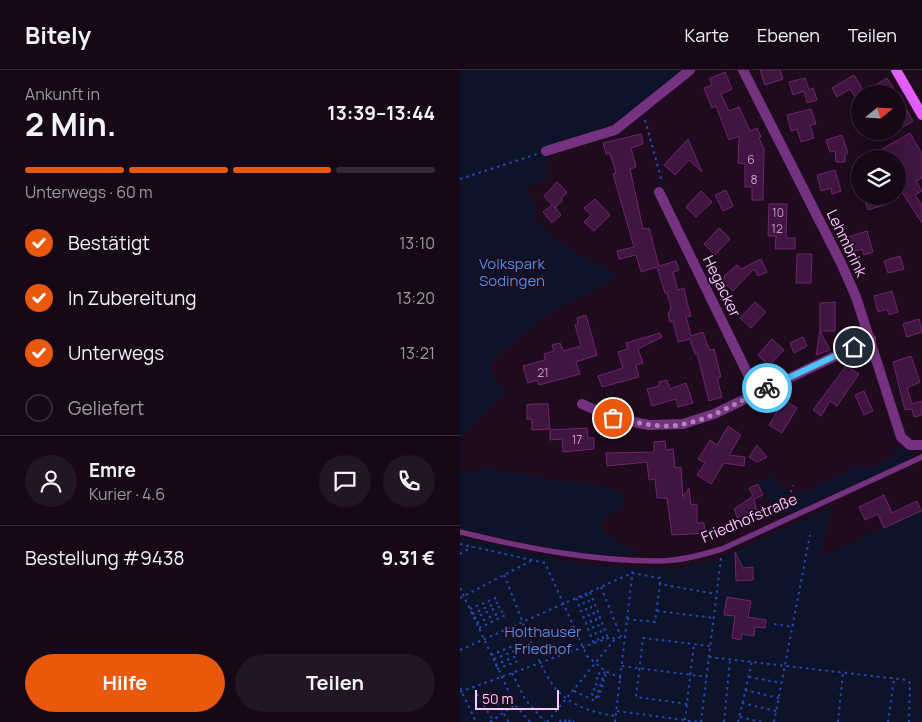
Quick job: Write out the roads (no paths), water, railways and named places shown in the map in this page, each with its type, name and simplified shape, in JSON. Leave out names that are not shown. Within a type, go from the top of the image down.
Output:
[{"type":"main road","points":[[896,70],[922,115]]},
{"type":"street","points":[[546,152],[615,130],[690,70]]},
{"type":"street","name":"Lehmbrink","points":[[743,70],[841,263],[871,339],[901,438],[910,445],[922,445]]},
{"type":"street","name":"Hegacker","points":[[659,192],[757,393]]},
{"type":"street","points":[[582,404],[613,418],[649,425],[668,426],[696,421],[871,339]]},
{"type":"lane","name":"Friedhofstraße","points":[[460,532],[565,554],[658,561],[690,558],[722,549],[922,457]]},
{"type":"park label","name":"Volkspark Sodingen","points":[[512,272]]},
{"type":"park label","name":"Holthauser Friedhof","points":[[543,640]]}]
